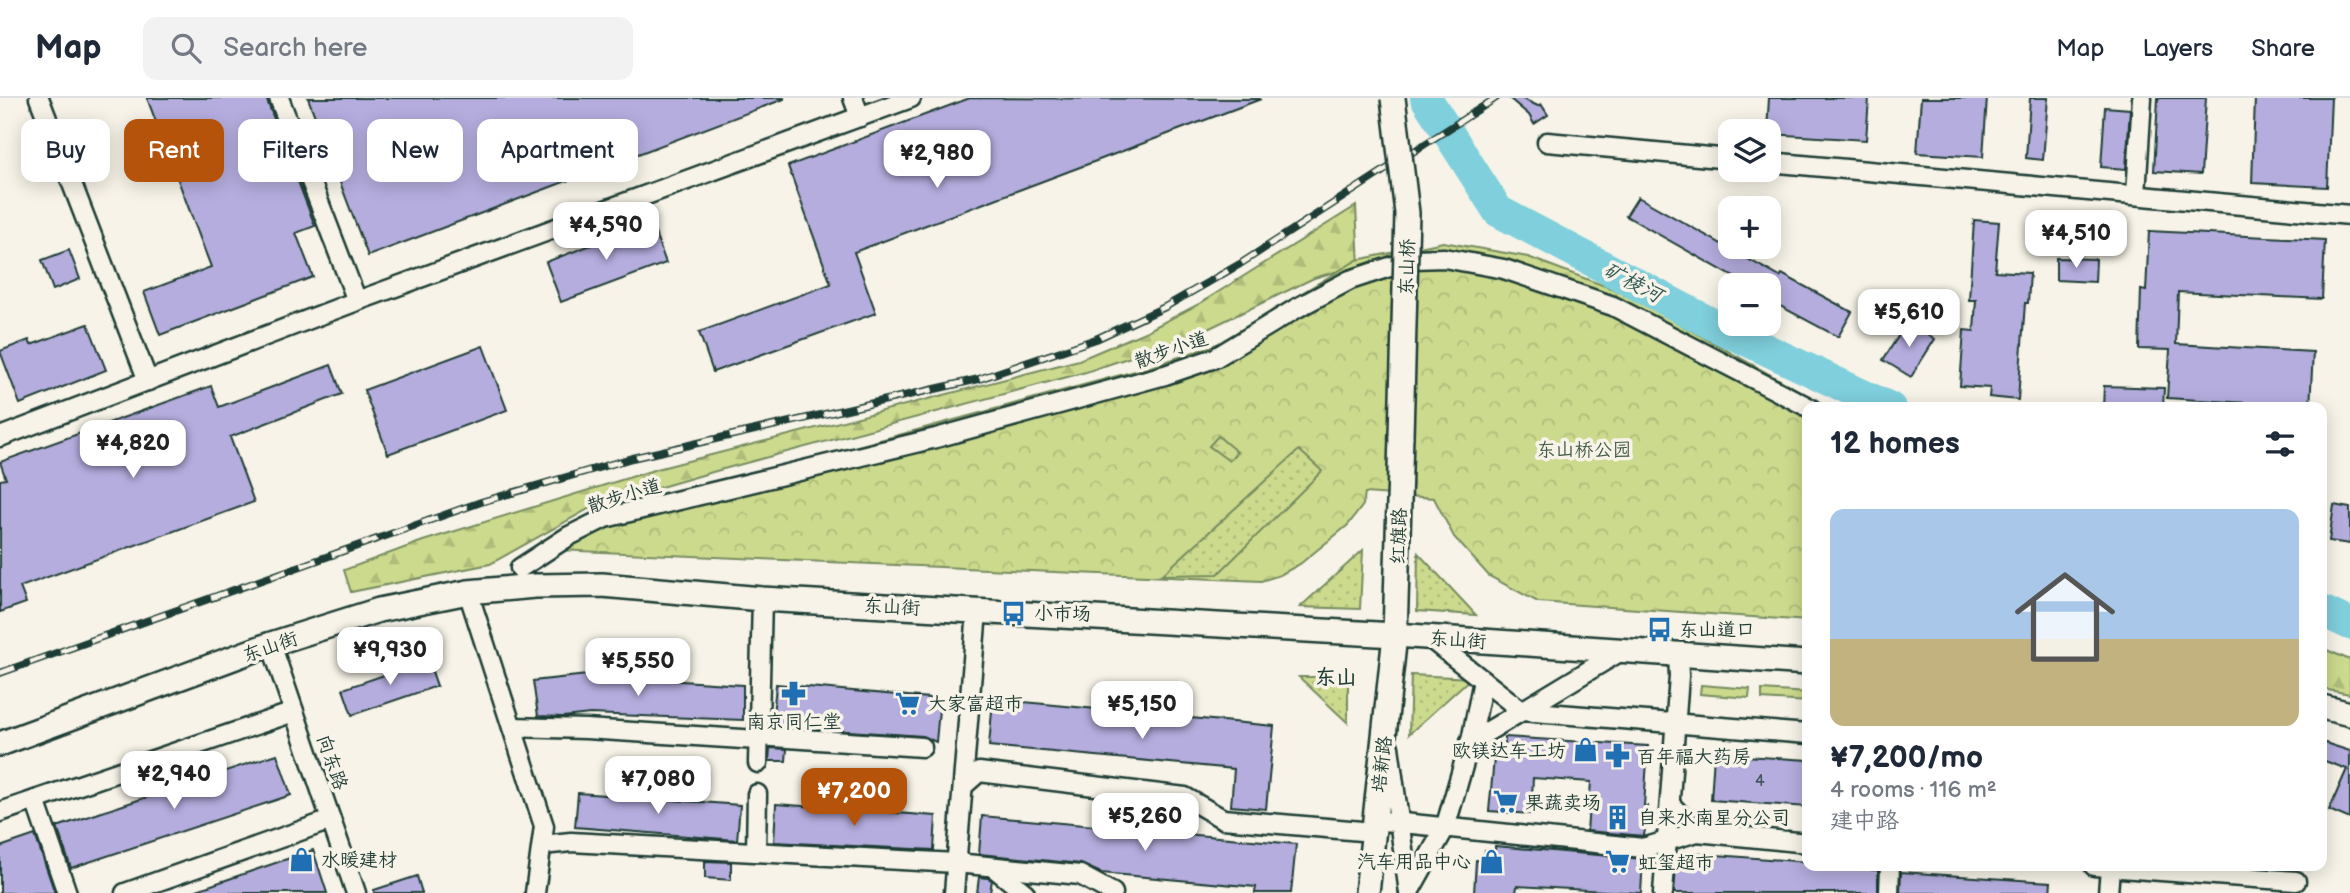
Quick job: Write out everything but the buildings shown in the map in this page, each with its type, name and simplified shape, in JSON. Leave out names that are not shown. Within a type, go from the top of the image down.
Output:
[{"type":"main road","name":"东山桥","points":[[1392,98],[1407,213],[1401,436]]},
{"type":"main road","name":"红旗路","points":[[1395,635],[1401,436]]},
{"type":"main road","name":"东山街","points":[[0,744],[271,644],[379,610],[468,592],[535,586],[602,585],[762,599],[1428,637],[1802,663]]},
{"type":"main road","name":"培新路","points":[[1367,893],[1395,635]]},
{"type":"main road","points":[[2327,708],[2350,714]]},
{"type":"street","points":[[39,98],[148,381]]},
{"type":"street","points":[[279,98],[357,302]]},
{"type":"street","points":[[853,98],[860,117]]},
{"type":"street","points":[[0,437],[911,98]]},
{"type":"street","points":[[2136,195],[2143,98]]},
{"type":"street","points":[[1547,142],[1718,158]]},
{"type":"street","points":[[1781,163],[2350,215]]},
{"type":"street","name":"散步小道","points":[[520,568],[569,536],[605,518],[936,438],[1165,375],[1215,358],[1297,308],[1350,280],[1414,259],[1444,258],[1504,269],[1613,306],[1802,404]]},
{"type":"street","points":[[468,592],[544,826],[535,893]]},
{"type":"street","points":[[758,763],[762,599]]},
{"type":"street","points":[[954,893],[977,611]]},
{"type":"street","points":[[1428,637],[1522,711],[1802,734]]},
{"type":"street","name":"向东路","points":[[271,644],[294,712],[325,822],[356,893]]},
{"type":"street","points":[[1471,741],[1621,651]]},
{"type":"street","points":[[1663,893],[1678,654]]},
{"type":"street","points":[[1409,893],[1445,828],[1471,741],[1483,680]]},
{"type":"street","points":[[0,812],[294,712]]},
{"type":"street","points":[[1385,723],[1409,893]]},
{"type":"street","points":[[512,727],[922,747]]},
{"type":"street","points":[[963,786],[979,772],[1185,797],[1223,820],[1373,826],[1399,823],[1643,848],[1697,832],[1802,842]]},
{"type":"street","points":[[756,852],[757,794]]},
{"type":"street","points":[[35,800],[67,893]]},
{"type":"street","points":[[1670,804],[1697,832]]},
{"type":"street","points":[[125,893],[325,822]]},
{"type":"street","points":[[542,845],[571,842],[956,863],[1080,875],[1113,893]]},
{"type":"street","points":[[993,867],[1025,893]]},
{"type":"street","points":[[1888,893],[1890,871]]},
{"type":"street","points":[[2103,871],[2108,893]]},
{"type":"street","points":[[2157,871],[2296,881]]},
{"type":"green space","points":[[1356,206],[1359,265],[1314,278],[1193,336],[1086,372],[592,507],[490,564],[351,592],[344,570],[423,541],[657,469],[1079,360],[1147,331],[1199,304]]},
{"type":"green space","name":"东山桥公园","points":[[1443,242],[1528,257],[1626,294],[1819,402],[1802,402],[1802,621],[1538,602],[1489,576],[1454,537],[1434,498],[1365,493],[1363,505],[1348,525],[1300,564],[1261,581],[555,550],[636,506],[1150,367],[1217,344],[1357,260]]},
{"type":"green space","points":[[1218,436],[1237,452],[1229,461],[1209,446]]},
{"type":"green space","points":[[1299,450],[1322,471],[1218,574],[1162,575]]},
{"type":"green space","points":[[1363,550],[1360,609],[1300,607]]},
{"type":"green space","points":[[1418,553],[1476,615],[1417,611]]},
{"type":"green space","points":[[2327,650],[2350,660],[2350,694],[2327,690]]},
{"type":"green space","points":[[1411,675],[1471,678],[1409,734]]},
{"type":"green space","points":[[1299,677],[1348,677],[1348,723]]},
{"type":"green space","points":[[1701,685],[1750,689],[1749,698],[1700,694]]},
{"type":"green space","points":[[1762,690],[1802,693],[1802,702],[1762,699]]},
{"type":"waterway","name":"矿棱河","points":[[1426,98],[1498,211],[1714,325],[1877,402]]},
{"type":"waterway","name":"矿棱河","points":[[2327,613],[2350,624]]},
{"type":"railway","points":[[0,673],[481,502],[632,458],[979,379],[1096,339],[1165,307],[1240,264],[1496,98]]},
{"type":"place","name":"小市场","points":[[1014,613]]},
{"type":"place","name":"东山道口","points":[[1659,629]]},
{"type":"place","name":"南京同仁堂","points":[[794,693]]},
{"type":"place","name":"大家富超市","points":[[908,703]]},
{"type":"place","name":"欧镁达车工坊","points":[[1586,750]]},
{"type":"place","name":"百年福大药房","points":[[1617,756]]},
{"type":"place","name":"果蔬卖场","points":[[1505,802]]},
{"type":"place","name":"自来水南星分公司","points":[[1618,817]]},
{"type":"place","name":"水暖建材","points":[[301,859]]},
{"type":"place","name":"汽车用品中心","points":[[1491,861]]},
{"type":"place","name":"虹玺超市","points":[[1618,862]]},
{"type":"district","name":"东山","points":[[1336,677]]}]
